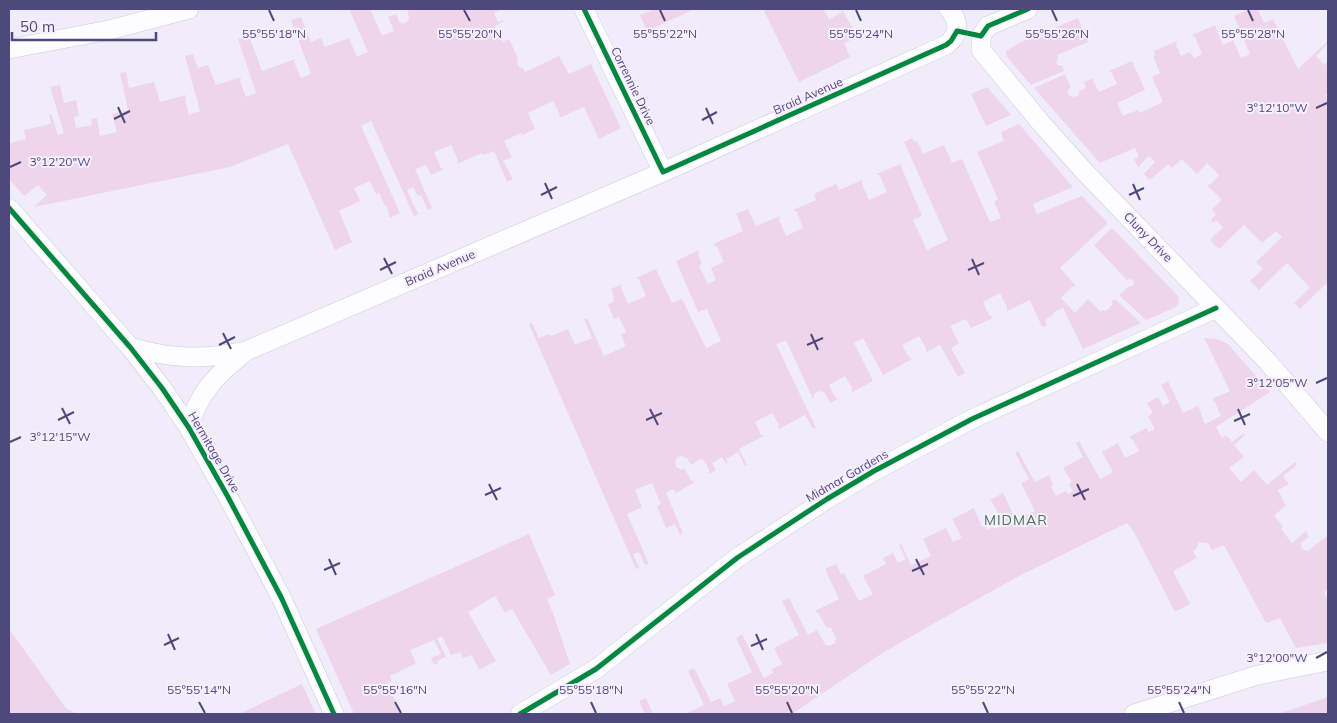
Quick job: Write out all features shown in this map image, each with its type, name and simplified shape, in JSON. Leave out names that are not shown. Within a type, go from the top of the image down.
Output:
[{"type":"street","points":[[9,49],[109,30],[189,9]]},
{"type":"street","name":"Corrennie Drive","points":[[584,9],[662,172]]},
{"type":"street","name":"Braid Avenue","points":[[130,347],[152,354],[191,358],[226,356],[246,351],[662,172],[946,45],[957,31],[956,18],[949,9]]},
{"type":"street","name":"Cluny Drive","points":[[1028,9],[988,26],[981,36],[981,50],[1083,170],[1268,362],[1328,432]]},
{"type":"street","name":"Hermitage Drive","points":[[9,208],[130,347],[162,388],[189,428],[282,597],[334,714]]},
{"type":"street","name":"Midmar Gardens","points":[[520,714],[596,669],[737,558],[827,499],[874,471],[972,419],[1216,308]]},
{"type":"street","name":"Braid Avenue","points":[[189,428],[194,409],[209,385],[246,351]]},
{"type":"street","points":[[1134,714],[1258,674],[1328,661]]},
{"type":"shaded area","points":[[349,9],[374,9],[371,11],[382,36],[394,31],[388,17],[396,14],[399,22],[403,24],[408,21],[407,9],[503,9],[494,13],[498,22],[507,19],[495,26],[503,42],[509,39],[518,58],[519,67],[523,68],[525,72],[559,56],[569,74],[591,64],[621,128],[599,139],[584,107],[559,118],[560,115],[553,101],[528,113],[535,129],[504,141],[512,157],[503,161],[513,179],[507,182],[494,151],[484,155],[482,153],[457,164],[458,160],[451,145],[434,152],[441,168],[444,169],[431,175],[426,165],[415,169],[432,208],[428,210],[421,195],[418,196],[413,187],[407,190],[418,214],[414,216],[371,121],[361,126],[400,213],[390,218],[387,206],[385,206],[379,193],[376,194],[370,181],[354,188],[360,201],[339,211],[352,242],[335,250],[288,144],[230,167],[34,207],[47,195],[38,185],[24,196],[9,179],[9,136],[10,143],[26,139],[24,130],[51,124],[49,114],[51,114],[58,135],[64,133],[50,87],[60,85],[64,103],[76,100],[79,116],[74,117],[76,128],[92,125],[91,119],[97,118],[100,136],[117,132],[112,114],[128,110],[120,73],[126,72],[129,88],[154,82],[160,102],[186,95],[185,99],[189,115],[200,111],[185,56],[193,54],[198,68],[208,65],[216,85],[241,77],[240,81],[246,97],[256,93],[238,39],[249,36],[262,71],[295,59],[294,62],[301,78],[311,74],[291,20],[301,17],[311,42],[321,38],[325,47],[349,38],[357,57],[368,52]]},
{"type":"shaded area","points":[[655,9],[695,9],[647,31],[640,15]]},
{"type":"shaded area","points":[[763,9],[823,9],[829,19],[841,13],[842,10],[858,37],[844,43],[850,57],[799,82]]},
{"type":"shaded area","points":[[1251,9],[1259,9],[1264,23],[1273,19],[1298,69],[1328,43],[1316,56],[1324,65],[1328,61],[1328,92],[1325,95],[1328,99],[1328,282],[1300,309],[1294,303],[1310,288],[1287,263],[1259,290],[1250,281],[1263,269],[1256,262],[1282,237],[1276,231],[1262,243],[1244,225],[1219,249],[1210,240],[1223,227],[1216,220],[1213,223],[1211,220],[1216,214],[1212,209],[1222,200],[1207,185],[1211,184],[1219,175],[1207,163],[1197,174],[1182,159],[1172,168],[1168,164],[1150,180],[1144,174],[1155,162],[1149,156],[1138,167],[1134,159],[1139,157],[1135,148],[1100,163],[1034,88],[1065,74],[1071,87],[1067,91],[1069,96],[1079,95],[1079,91],[1086,88],[1084,82],[1094,78],[1093,81],[1099,92],[1117,84],[1112,73],[1109,71],[1132,61],[1145,90],[1117,103],[1123,116],[1138,110],[1140,113],[1163,102],[1152,77],[1160,73],[1153,56],[1155,55],[1154,51],[1177,41],[1176,45],[1181,56],[1190,52],[1194,58],[1202,54],[1195,37],[1192,35],[1215,25],[1223,45],[1233,40],[1241,58],[1250,54],[1234,16]]},
{"type":"shaded area","points":[[1078,18],[1088,42],[1057,55],[1056,62],[1062,66],[1064,71],[1031,85],[1007,57],[1006,51],[1021,42]]},
{"type":"shaded area","points":[[987,87],[1011,115],[986,126],[971,94]]},
{"type":"shaded area","points":[[1019,124],[1073,187],[1033,204],[1037,214],[1082,196],[1108,223],[1060,268],[1076,286],[1072,287],[1061,298],[1075,313],[1088,299],[1101,312],[1103,310],[1106,311],[1115,299],[1141,323],[1083,349],[1063,308],[1054,312],[1045,320],[1047,325],[1042,327],[1030,300],[1007,311],[1000,293],[983,302],[989,315],[993,318],[971,328],[966,319],[950,326],[959,343],[951,348],[965,373],[958,377],[940,345],[926,352],[926,348],[919,336],[902,345],[912,359],[883,375],[863,338],[854,343],[873,381],[852,392],[852,388],[845,376],[829,385],[838,399],[830,403],[825,393],[820,391],[814,394],[813,399],[786,340],[776,344],[816,428],[813,429],[805,415],[779,429],[779,425],[772,413],[755,422],[761,435],[764,436],[739,449],[747,465],[745,466],[738,452],[726,459],[728,462],[726,464],[722,457],[712,463],[716,470],[709,474],[709,469],[702,458],[691,465],[687,458],[677,457],[676,467],[682,470],[684,468],[691,480],[695,482],[676,493],[674,490],[670,490],[666,493],[683,533],[680,535],[675,524],[666,528],[657,506],[661,504],[652,483],[635,490],[642,507],[627,514],[649,564],[645,565],[639,552],[633,554],[639,568],[636,569],[529,324],[532,323],[539,338],[549,334],[551,336],[568,329],[575,345],[592,338],[584,319],[587,318],[604,356],[626,346],[621,335],[626,332],[619,317],[614,319],[608,304],[613,302],[614,297],[611,289],[622,284],[621,288],[628,304],[646,296],[639,280],[636,278],[656,269],[672,303],[682,299],[706,348],[721,341],[707,309],[698,312],[676,261],[699,250],[698,254],[702,264],[699,266],[708,284],[716,280],[711,268],[724,262],[717,247],[713,244],[743,231],[736,214],[748,209],[756,226],[780,216],[779,220],[786,236],[803,228],[797,212],[793,210],[816,200],[814,194],[836,184],[839,190],[862,180],[869,200],[887,192],[880,176],[877,174],[900,164],[922,216],[913,220],[927,250],[948,240],[904,142],[912,138],[914,142],[917,141],[923,154],[944,145],[952,163],[962,159],[990,222],[1001,218],[994,202],[998,199],[977,152],[1004,141],[1001,132]]},
{"type":"shaded area","points":[[1112,228],[1178,296],[1179,303],[1174,308],[1146,320],[1119,295],[1129,286],[1133,286],[1134,281],[1131,279],[1127,280],[1094,245]]},
{"type":"shaded area","points":[[1204,338],[1217,339],[1228,344],[1270,392],[1216,427],[1222,438],[1226,435],[1232,442],[1244,433],[1245,435],[1234,445],[1244,457],[1229,468],[1241,482],[1254,470],[1267,485],[1295,462],[1297,465],[1283,476],[1289,484],[1278,490],[1286,506],[1274,515],[1283,527],[1281,529],[1292,543],[1306,531],[1309,537],[1301,543],[1301,547],[1304,550],[1308,551],[1328,535],[1328,589],[1324,592],[1328,600],[1328,643],[1296,648],[1280,618],[1266,623],[1224,545],[1212,550],[1208,543],[1199,542],[1193,551],[1197,558],[1173,571],[1190,604],[1175,612],[1134,532],[1127,523],[1019,576],[931,625],[881,654],[792,714],[686,714],[704,705],[688,671],[694,668],[711,702],[720,698],[724,706],[735,701],[727,684],[752,672],[736,638],[742,634],[764,678],[773,673],[772,669],[782,664],[774,648],[799,635],[782,601],[789,598],[808,635],[817,630],[825,644],[829,646],[835,643],[836,638],[831,628],[826,627],[819,614],[815,611],[839,599],[825,569],[836,564],[841,574],[844,573],[859,601],[873,594],[863,576],[886,564],[883,558],[893,553],[898,563],[906,559],[899,545],[901,544],[911,565],[931,556],[923,539],[946,528],[953,542],[962,538],[952,519],[974,508],[982,527],[985,526],[987,530],[993,527],[995,529],[1004,524],[990,500],[1003,493],[1016,520],[1035,511],[1021,483],[1029,479],[1015,453],[1018,451],[1035,482],[1049,475],[1053,485],[1051,487],[1056,496],[1066,491],[1068,494],[1073,491],[1069,484],[1072,482],[1063,468],[1083,457],[1076,443],[1079,441],[1100,479],[1113,472],[1102,452],[1118,443],[1125,458],[1139,451],[1133,440],[1129,437],[1146,428],[1149,432],[1155,429],[1148,416],[1153,413],[1147,403],[1158,397],[1163,406],[1170,402],[1161,385],[1168,381],[1183,413],[1198,406],[1205,424],[1221,416],[1212,399],[1230,391]]},
{"type":"shaded area","points":[[529,534],[555,595],[547,599],[570,664],[551,675],[512,609],[505,613],[495,596],[468,612],[496,661],[479,670],[472,655],[463,658],[460,652],[451,655],[442,636],[437,638],[446,657],[437,661],[438,663],[434,665],[431,658],[441,654],[434,640],[410,650],[416,663],[390,676],[392,680],[388,684],[401,714],[354,714],[316,629]]},
{"type":"shaded area","points":[[9,629],[66,708],[77,714],[9,714]]},
{"type":"shaded area","points":[[302,684],[316,714],[239,714]]},
{"type":"shaded area","points":[[1328,697],[1328,714],[1278,714]]},
{"type":"shaded area","points":[[646,698],[653,714],[645,714],[639,701]]},
{"type":"cycle path","points":[[584,9],[663,172],[946,45],[957,31],[981,36],[988,26],[1028,9]]},
{"type":"cycle path","points":[[9,208],[130,347],[162,388],[189,428],[281,597],[334,714]]},
{"type":"cycle path","points":[[520,714],[596,669],[737,558],[827,499],[874,471],[972,419],[1216,308]]},
{"type":"district","name":"MIDMAR","points":[[1016,520]]}]
